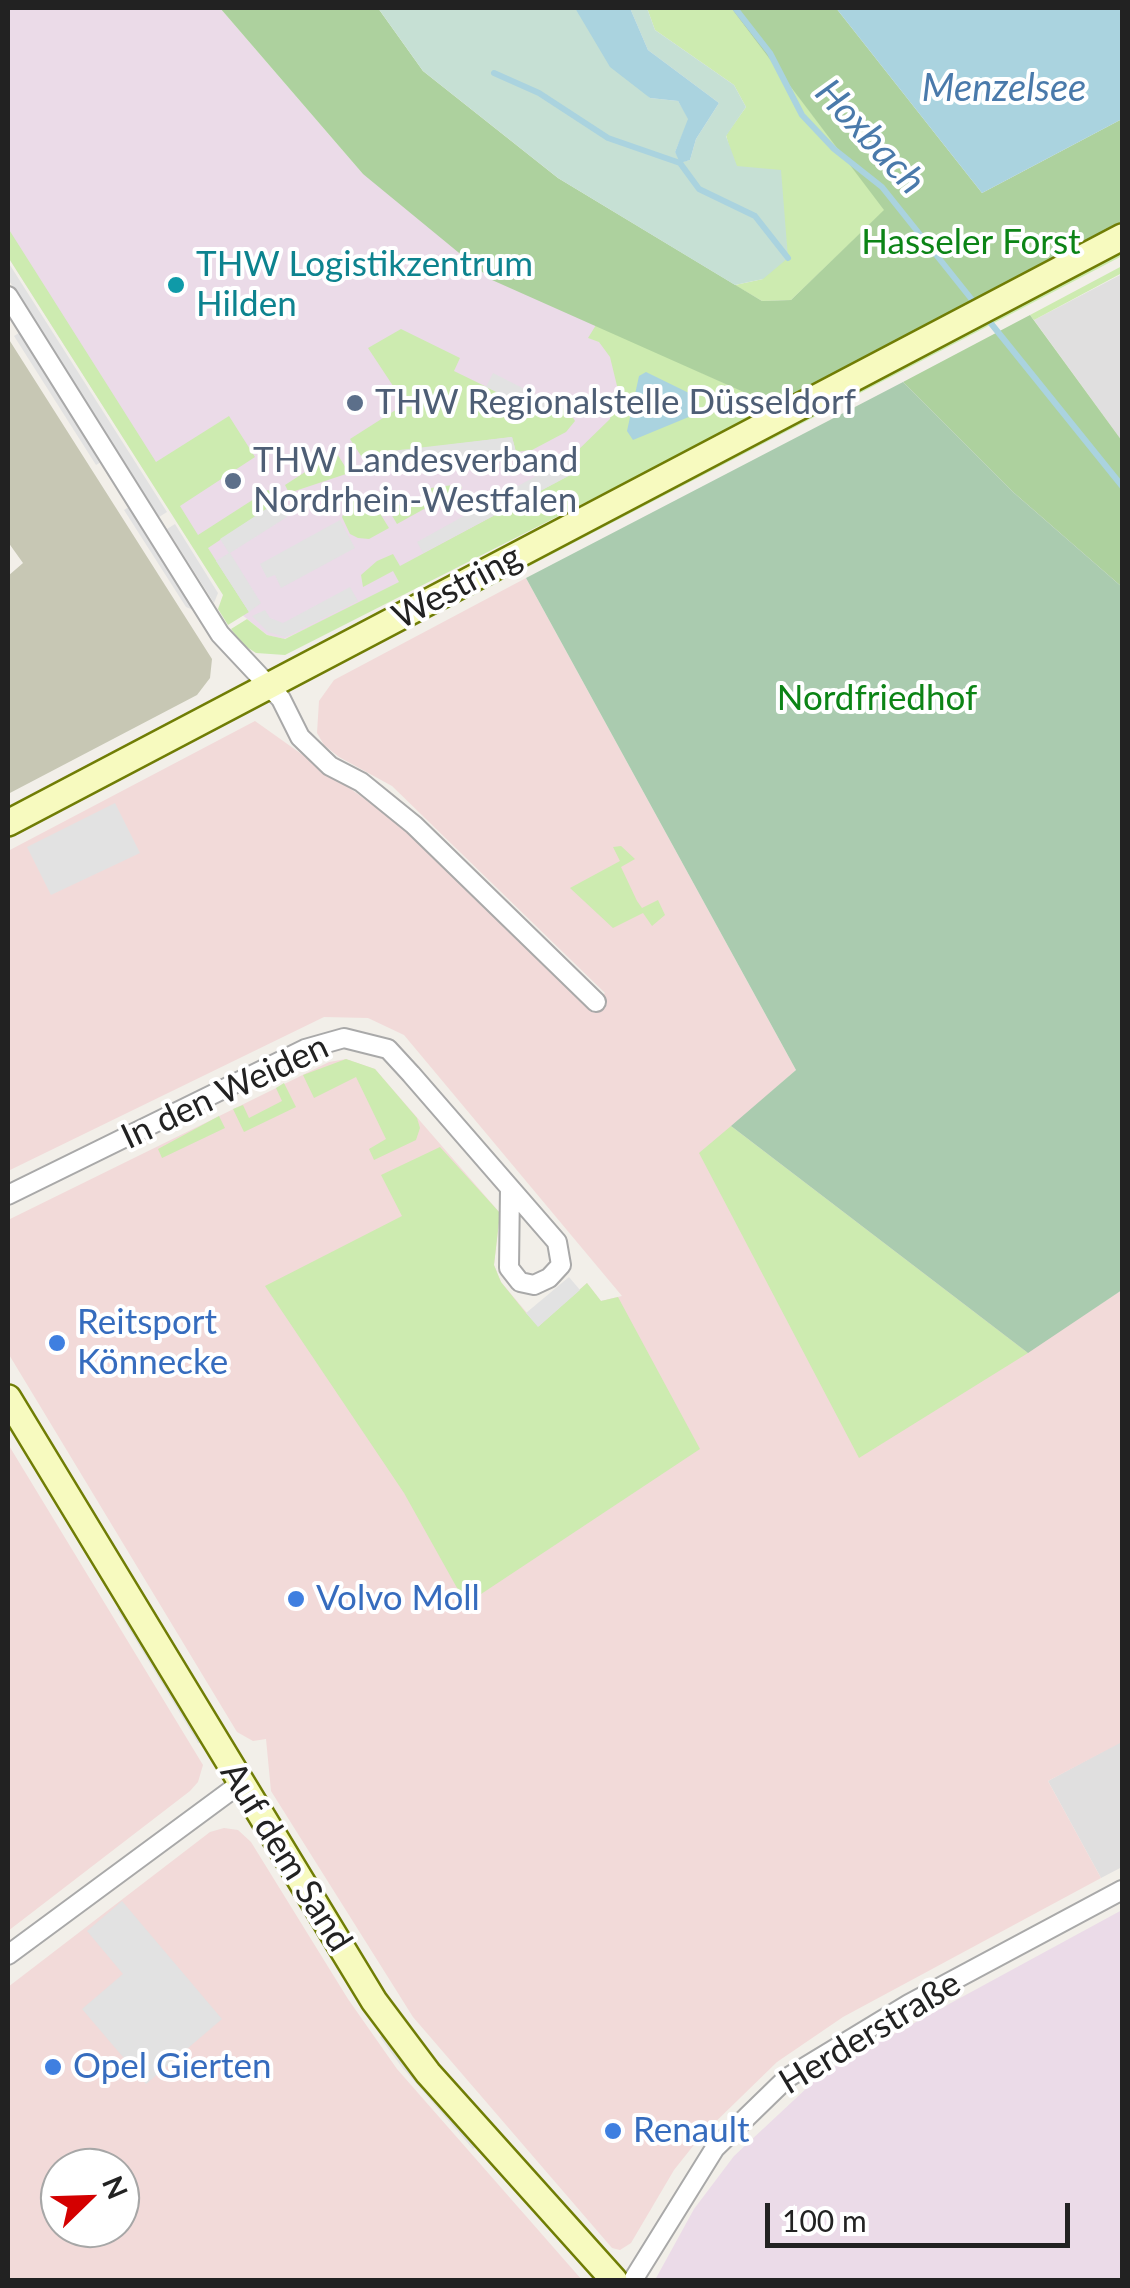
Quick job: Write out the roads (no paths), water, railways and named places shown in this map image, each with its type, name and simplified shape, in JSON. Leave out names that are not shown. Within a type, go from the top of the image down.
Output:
[{"type":"main road","name":"Westring","points":[[8,823],[1122,237]]},
{"type":"main road","name":"Auf dem Sand","points":[[8,1398],[384,2015],[428,2073],[614,2280]]},
{"type":"street","points":[[8,296],[220,634],[270,685],[300,737],[330,766],[360,782],[414,824],[596,1002]]},
{"type":"street","name":"In den Weiden","points":[[8,1195],[305,1049],[344,1038],[388,1049],[510,1188],[557,1242],[561,1265],[550,1278],[534,1285],[520,1282],[509,1268],[510,1188]]},
{"type":"street","points":[[8,1955],[241,1783]]},
{"type":"street","name":"Herderstraße","points":[[633,2280],[715,2148],[787,2078],[908,2004],[1122,1890]]},
{"type":"water","points":[[575,8],[630,8],[648,50],[719,103],[696,139],[690,160],[680,163],[675,152],[688,119],[678,101],[650,98],[610,67]]},
{"type":"water","name":"Menzelsee","points":[[836,8],[1122,8],[1122,119],[982,193]]},
{"type":"water","points":[[646,372],[693,395],[696,414],[633,440],[627,431],[639,376]]},
{"type":"waterway","name":"Hoxbach","points":[[735,8],[770,53],[802,115],[834,149],[882,187],[977,306]]},
{"type":"waterway","points":[[494,73],[539,93],[608,138],[680,163],[699,189],[755,216],[788,258]]},
{"type":"waterway","name":"Hoxbach","points":[[985,316],[1122,486]]},
{"type":"place","name":"THW Logistikzentrum Hilden","points":[[176,285]]},
{"type":"place","name":"THW Regionalstelle Düsseldorf","points":[[355,403]]},
{"type":"place","name":"THW Landesverband Nordrhein-Westfalen","points":[[233,481]]},
{"type":"place","name":"Reitsport Könnecke","points":[[57,1343]]},
{"type":"place","name":"Volvo Moll","points":[[296,1599]]},
{"type":"place","name":"Opel Gierten","points":[[53,2067]]},
{"type":"place","name":"Renault","points":[[613,2131]]},
{"type":"park label","name":"Hasseler Forst","points":[[971,243]]},
{"type":"park label","name":"Nordfriedhof","points":[[877,699]]}]
